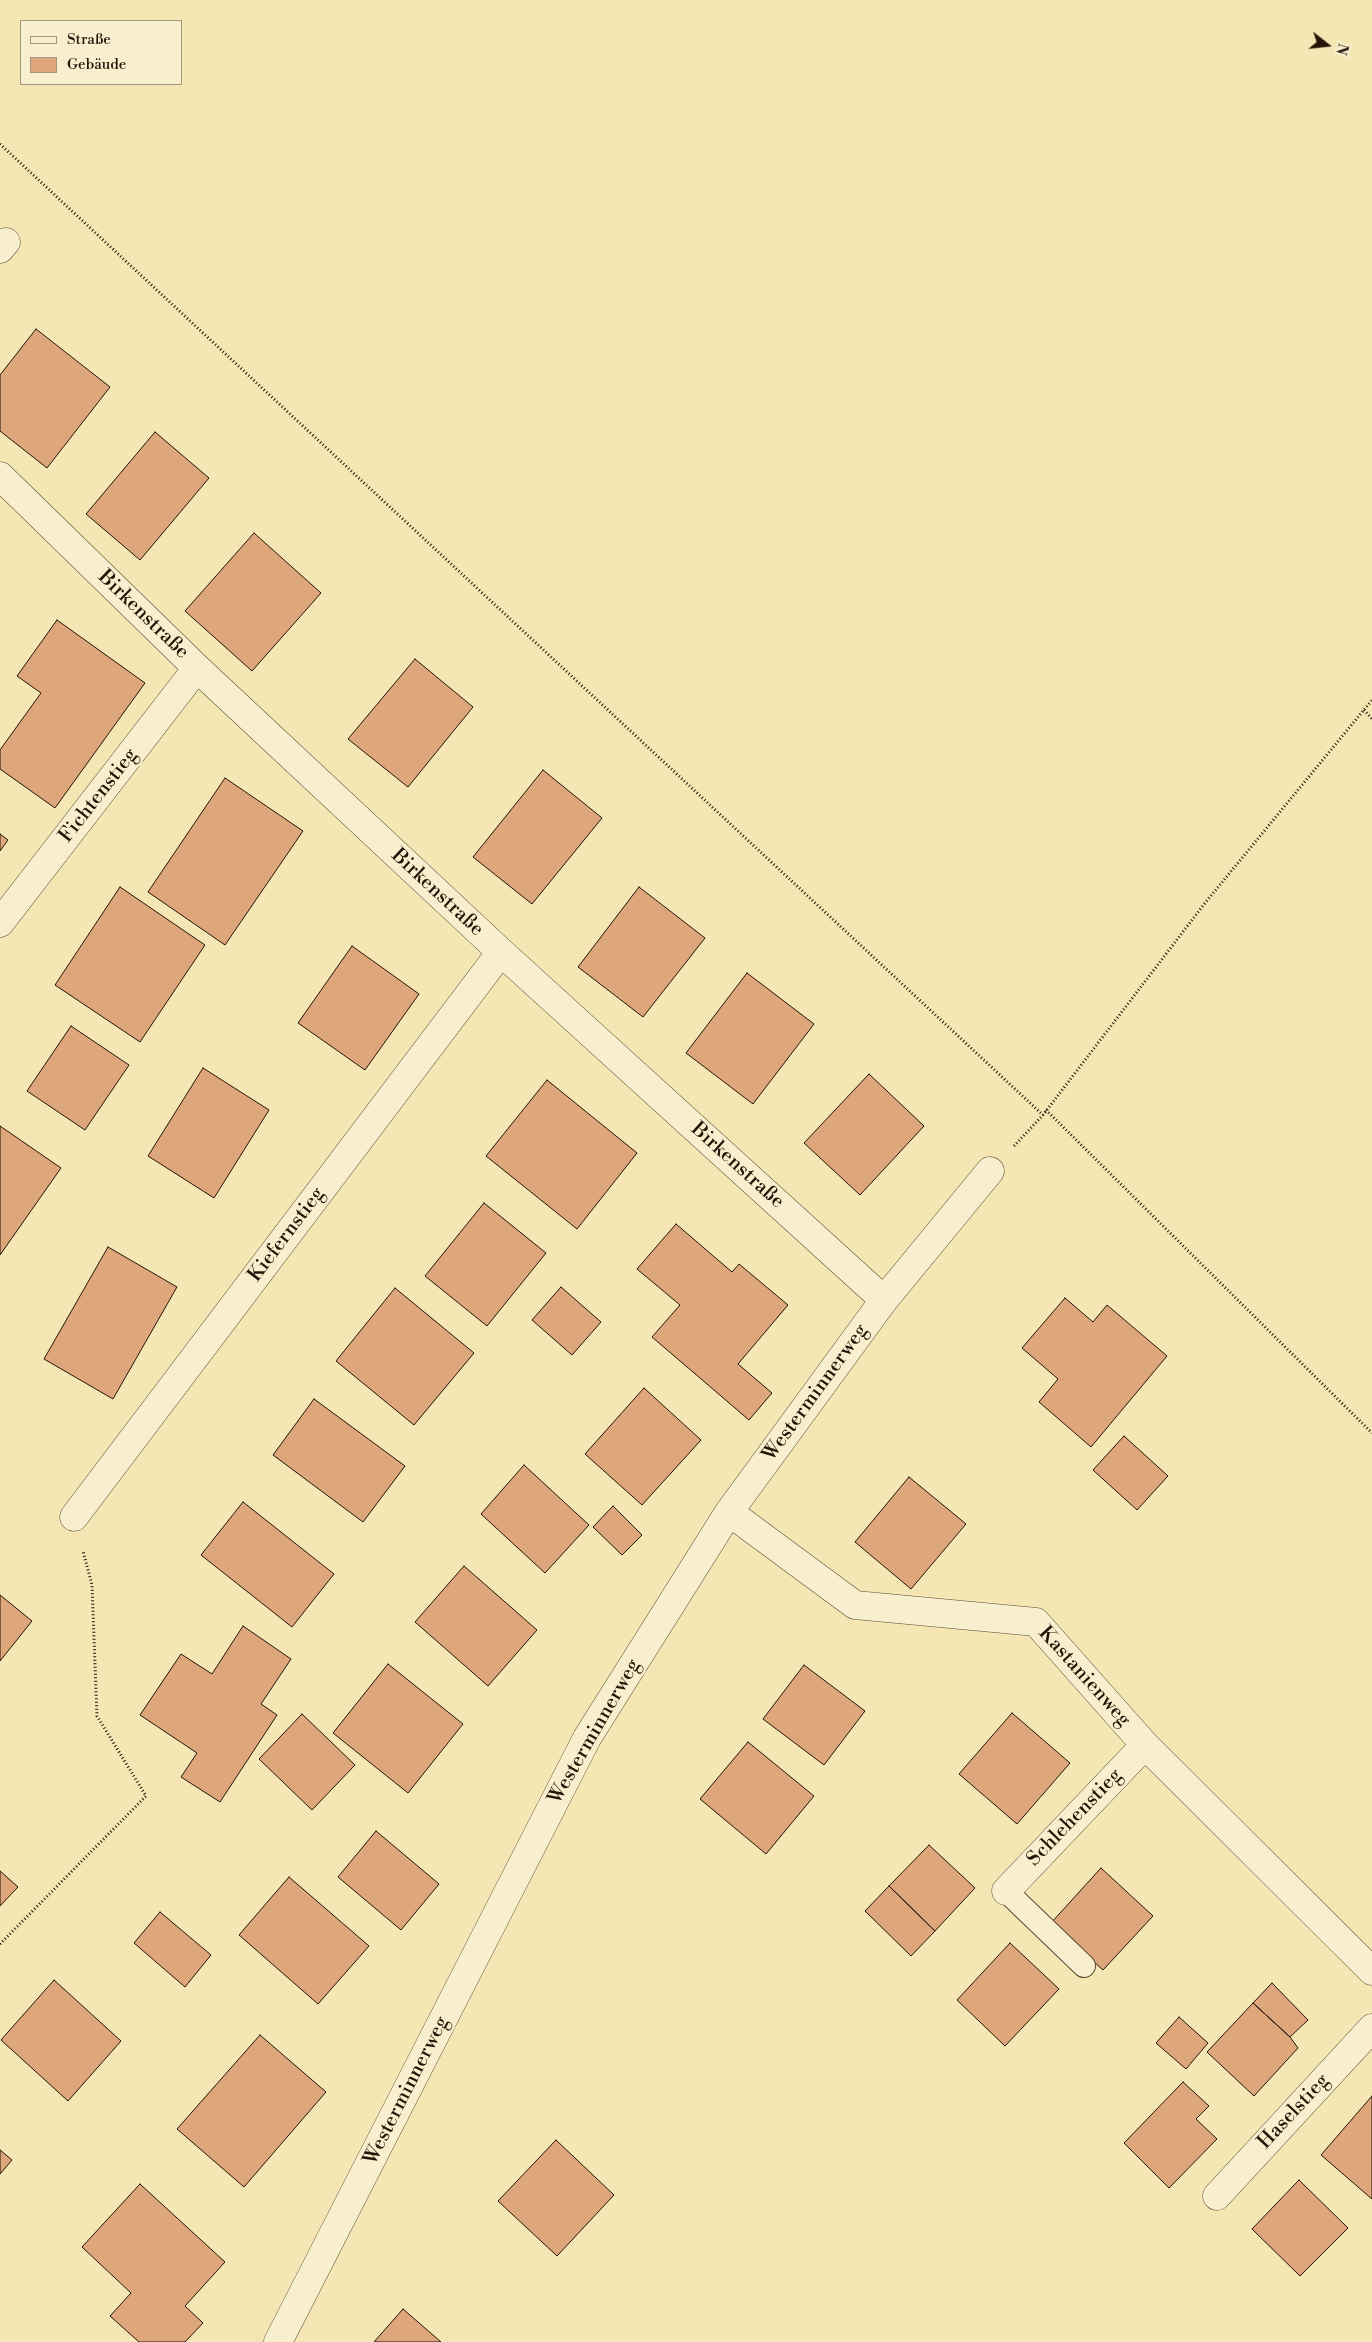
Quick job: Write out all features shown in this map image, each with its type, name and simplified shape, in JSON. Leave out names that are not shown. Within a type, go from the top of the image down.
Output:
[{"type":"street","name":"Birkenstraße","points":[[0,476],[197,668],[501,952],[884,1300]]},
{"type":"street","name":"Fichtenstieg","points":[[0,923],[197,668]]},
{"type":"street","name":"Kiefernstieg","points":[[74,1517],[501,952]]},
{"type":"street","name":"Westerminnerweg","points":[[278,2342],[587,1738],[729,1512],[884,1300],[990,1171]]},
{"type":"street","name":"Kastanienweg","points":[[729,1512],[855,1605],[1036,1622],[1145,1745],[1372,1971]]},
{"type":"street","name":"Schlehenstieg","points":[[1006,1890],[1145,1745]]},
{"type":"street","name":"Haselstieg","points":[[1217,2196],[1372,2028]]},
{"type":"lane","points":[[1006,1890],[1084,1966]]},
{"type":"path","points":[[0,144],[1043,1115]]},
{"type":"path","points":[[990,1171],[1043,1115],[1205,903],[1372,700]]},
{"type":"path","points":[[1364,710],[1372,719]]},
{"type":"path","points":[[1046,1110],[1372,1433]]},
{"type":"path","points":[[0,1944],[146,1796],[98,1716],[92,1585],[74,1517]]},
{"type":"building","points":[[36,329],[110,387],[47,468],[0,431],[0,375]]},
{"type":"building","points":[[155,432],[209,478],[140,560],[86,514]]},
{"type":"building","points":[[254,533],[321,593],[252,671],[185,611]]},
{"type":"building","points":[[57,620],[145,683],[55,808],[0,769],[0,750],[41,693],[17,676]]},
{"type":"building","points":[[415,659],[473,707],[408,787],[348,739]]},
{"type":"building","points":[[543,770],[602,818],[532,904],[473,857]]},
{"type":"building","points":[[225,778],[303,831],[225,945],[148,892]]},
{"type":"building","points":[[0,834],[8,840],[0,851]]},
{"type":"building","points":[[120,887],[205,945],[140,1042],[55,985]]},
{"type":"building","points":[[639,887],[705,938],[643,1017],[578,967]]},
{"type":"building","points":[[352,946],[419,994],[365,1070],[298,1023]]},
{"type":"building","points":[[747,973],[814,1024],[753,1104],[686,1053]]},
{"type":"building","points":[[71,1026],[129,1065],[85,1130],[27,1091]]},
{"type":"building","points":[[203,1068],[269,1110],[214,1198],[148,1156]]},
{"type":"building","points":[[869,1074],[924,1126],[860,1195],[804,1143]]},
{"type":"building","points":[[547,1080],[637,1153],[577,1229],[486,1156]]},
{"type":"building","points":[[0,1126],[61,1168],[0,1255]]},
{"type":"building","points":[[484,1203],[546,1253],[487,1326],[425,1276]]},
{"type":"building","points":[[676,1224],[732,1272],[739,1264],[788,1305],[738,1364],[772,1393],[749,1420],[652,1337],[680,1305],[637,1269]]},
{"type":"building","points":[[108,1247],[177,1287],[113,1399],[44,1359]]},
{"type":"building","points":[[561,1287],[601,1322],[572,1355],[532,1320]]},
{"type":"building","points":[[395,1288],[474,1353],[414,1425],[336,1361]]},
{"type":"building","points":[[1065,1298],[1093,1322],[1107,1305],[1167,1356],[1091,1447],[1039,1402],[1058,1379],[1022,1348]]},
{"type":"building","points":[[644,1388],[701,1440],[642,1505],[585,1454]]},
{"type":"building","points":[[314,1399],[405,1466],[363,1522],[273,1455]]},
{"type":"building","points":[[1124,1436],[1168,1476],[1137,1510],[1093,1470]]},
{"type":"building","points":[[524,1465],[589,1525],[545,1573],[481,1514]]},
{"type":"building","points":[[909,1477],[966,1524],[911,1589],[855,1542]]},
{"type":"building","points":[[243,1502],[334,1574],[292,1627],[201,1555]]},
{"type":"building","points":[[613,1506],[642,1535],[622,1555],[593,1527]]},
{"type":"building","points":[[464,1566],[537,1630],[488,1686],[415,1622]]},
{"type":"building","points":[[0,1595],[32,1621],[0,1661]]},
{"type":"building","points":[[243,1626],[291,1659],[261,1704],[277,1715],[220,1802],[181,1777],[197,1753],[140,1715],[181,1654],[212,1674]]},
{"type":"building","points":[[388,1664],[463,1724],[408,1793],[333,1733]]},
{"type":"building","points":[[804,1665],[865,1711],[824,1765],[763,1719]]},
{"type":"building","points":[[1012,1713],[1070,1763],[1017,1824],[959,1774]]},
{"type":"building","points":[[302,1714],[355,1765],[312,1810],[259,1759]]},
{"type":"building","points":[[748,1742],[814,1796],[766,1854],[700,1799]]},
{"type":"building","points":[[376,1831],[439,1884],[401,1930],[338,1877]]},
{"type":"building","points":[[929,1845],[975,1888],[935,1931],[889,1886]]},
{"type":"building","points":[[1101,1868],[1153,1916],[1103,1970],[1051,1923]]},
{"type":"building","points":[[0,1871],[18,1887],[0,1906]]},
{"type":"building","points":[[289,1877],[369,1946],[318,2004],[239,1935]]},
{"type":"building","points":[[889,1886],[935,1931],[911,1956],[865,1911]]},
{"type":"building","points":[[160,1912],[211,1955],[185,1987],[134,1943]]},
{"type":"building","points":[[1010,1943],[1059,1989],[1005,2046],[957,2000]]},
{"type":"building","points":[[54,1980],[121,2041],[68,2101],[1,2040]]},
{"type":"building","points":[[1272,1983],[1308,2020],[1290,2037],[1253,2003]]},
{"type":"building","points":[[1253,2003],[1290,2037],[1298,2048],[1254,2096],[1207,2052]]},
{"type":"building","points":[[1179,2017],[1208,2043],[1186,2069],[1156,2043]]},
{"type":"building","points":[[260,2035],[326,2092],[244,2187],[177,2129]]},
{"type":"building","points":[[1183,2082],[1209,2106],[1196,2119],[1217,2139],[1169,2188],[1124,2143]]},
{"type":"building","points":[[1372,2096],[1372,2199],[1321,2155]]},
{"type":"building","points":[[556,2140],[614,2195],[557,2256],[498,2201]]},
{"type":"building","points":[[0,2150],[12,2160],[0,2174]]},
{"type":"building","points":[[1299,2180],[1348,2228],[1300,2276],[1252,2229]]},
{"type":"building","points":[[140,2184],[225,2262],[185,2306],[203,2323],[185,2342],[139,2342],[110,2316],[131,2293],[82,2247]]},
{"type":"building","points":[[403,2309],[441,2342],[374,2342]]}]
